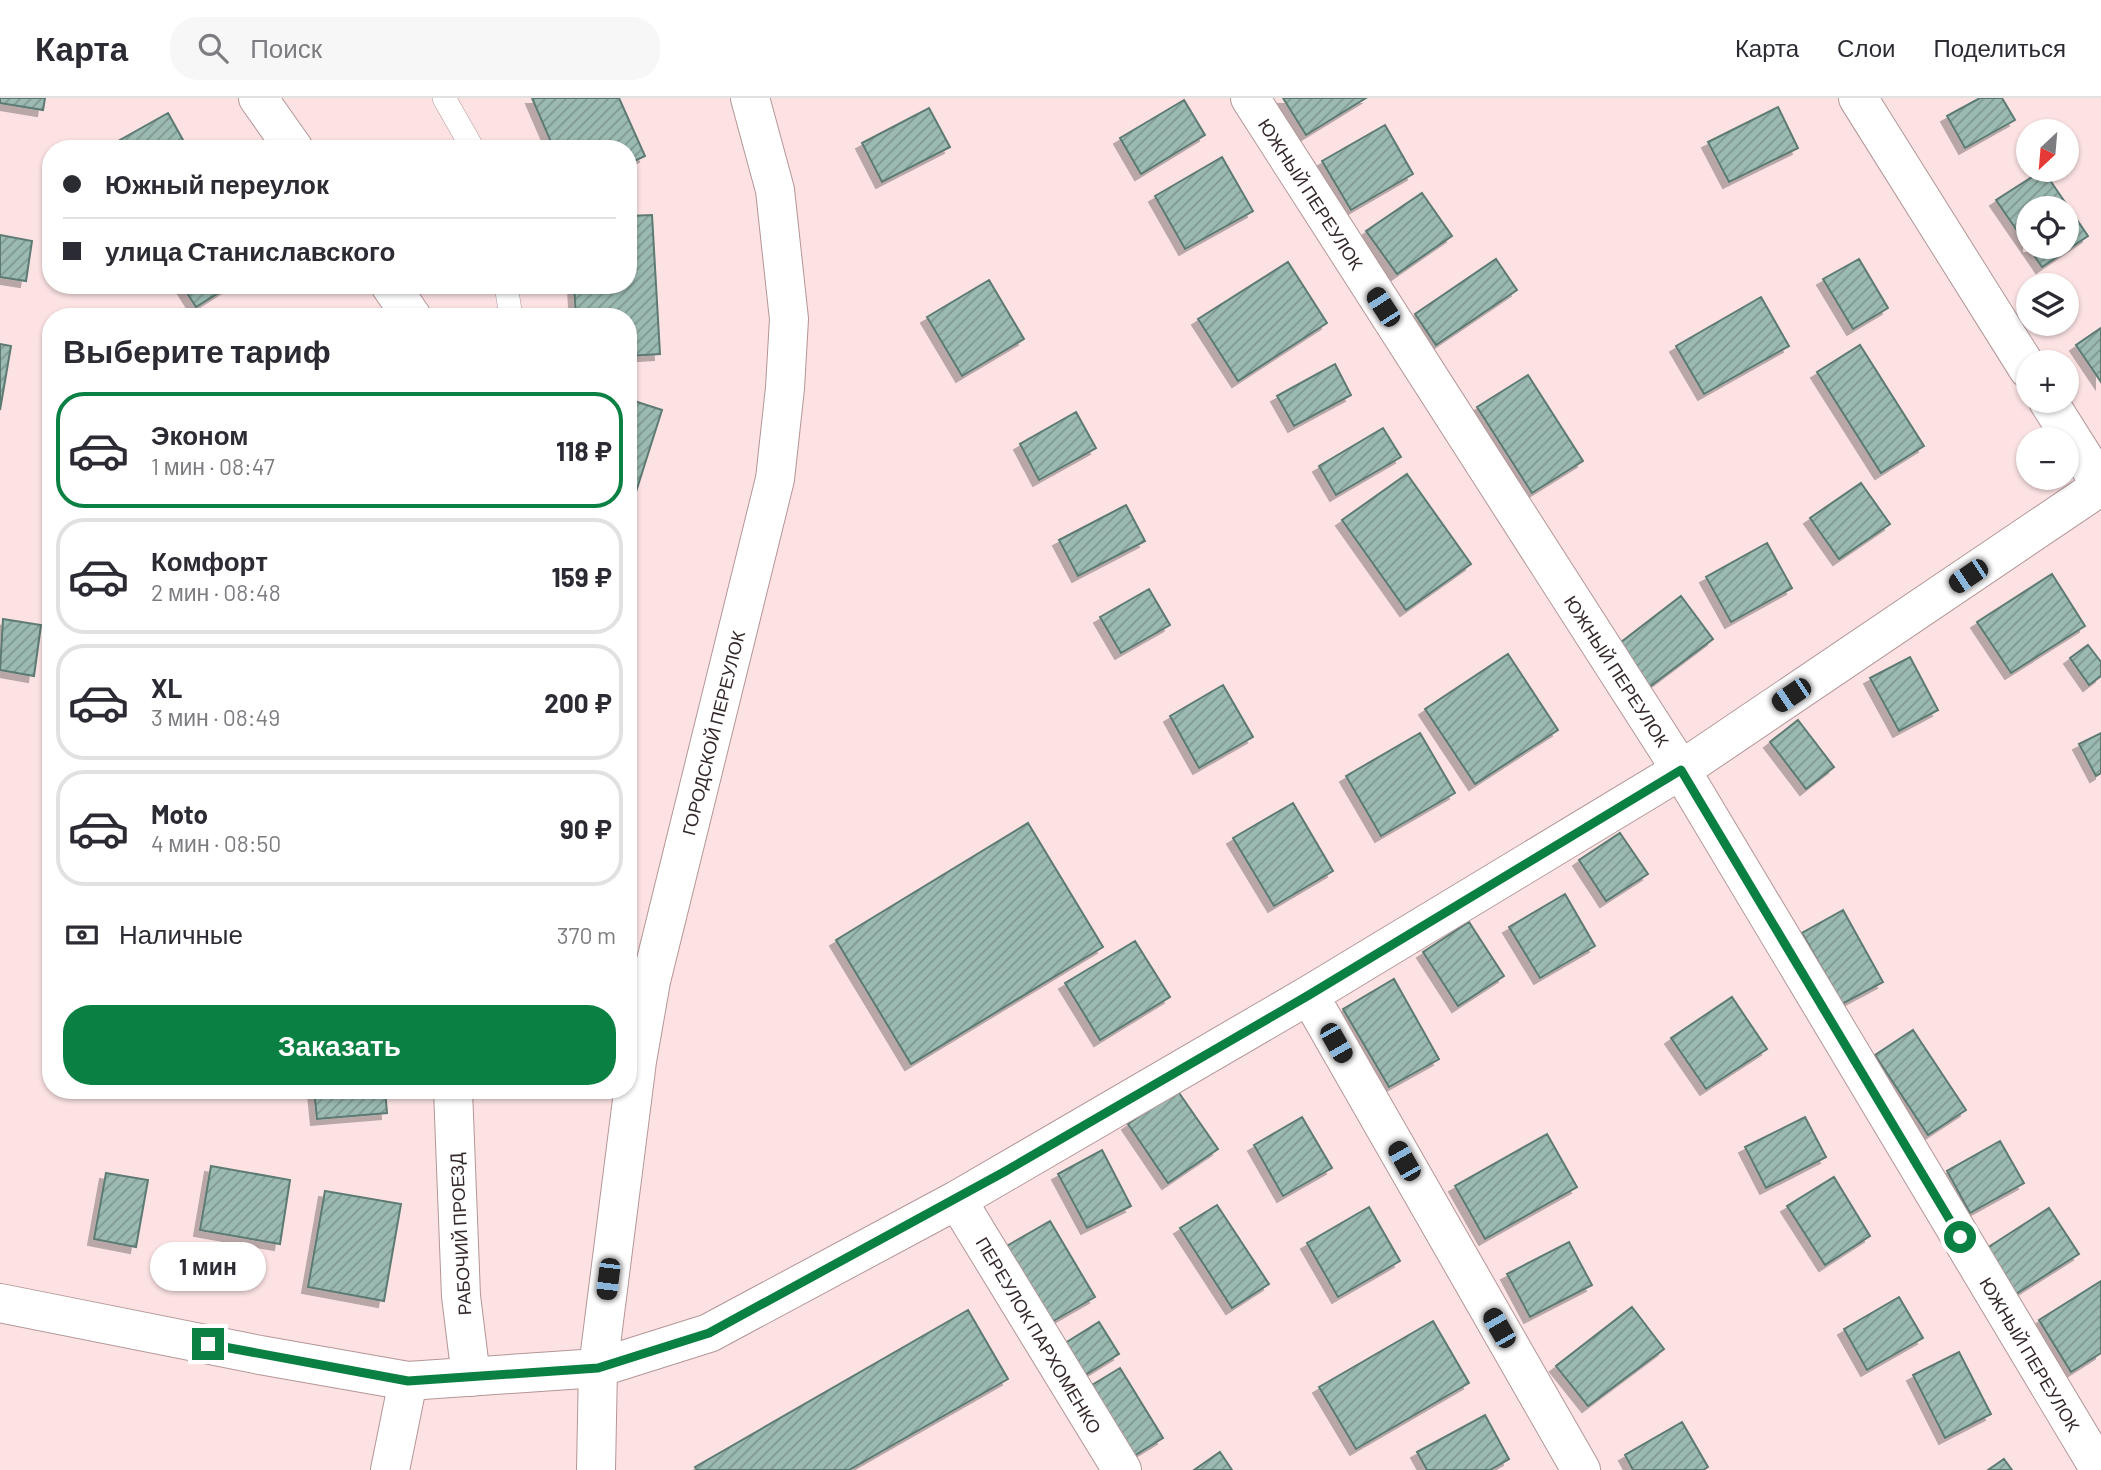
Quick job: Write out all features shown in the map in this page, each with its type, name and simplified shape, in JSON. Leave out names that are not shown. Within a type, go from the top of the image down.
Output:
[{"type":"street","points":[[258,98],[288,140]]},
{"type":"street","name":"ГОРОДСКОЙ ПЕРЕУЛОК","points":[[637,1061],[651,981],[775,479],[789,319],[775,190],[750,98]]},
{"type":"street","name":"ЮЖНЫЙ ПЕРЕУЛОК","points":[[1250,98],[1681,770],[2100,1470]]},
{"type":"street","points":[[1858,98],[2016,350]]},
{"type":"street","points":[[0,1303],[260,1355],[408,1381],[598,1368],[709,1333],[957,1199],[1309,995],[1681,770],[2101,486],[2055,413]]},
{"type":"street","points":[[1309,995],[1581,1470]]},
{"type":"street","name":"РАБОЧИЙ ПРОЕЗД","points":[[453,1099],[461,1296],[471,1377]]},
{"type":"street","name":"ГОРОДСКОЙ ПЕРЕУЛОК","points":[[596,1470],[598,1368],[632,1099]]},
{"type":"street","name":"ПЕРЕУЛОК ПАРХОМЕНКО","points":[[957,1199],[1122,1470]]},
{"type":"street","points":[[390,1470],[408,1381]]},
{"type":"lane","points":[[444,98],[468,140]]},
{"type":"building","points":[[0,98],[45,98],[43,110],[0,103]]},
{"type":"building","points":[[532,98],[619,98],[645,156],[637,160],[637,140],[550,140]]},
{"type":"building","points":[[1283,98],[1366,98],[1306,135]]},
{"type":"building","points":[[1980,98],[2002,98],[2015,120],[1965,148],[1947,116]]},
{"type":"building","points":[[1184,100],[1205,135],[1141,174],[1120,138]]},
{"type":"building","points":[[1778,107],[1798,148],[1729,182],[1708,142]]},
{"type":"building","points":[[929,108],[950,147],[882,182],[862,143]]},
{"type":"building","points":[[168,113],[183,140],[120,140]]},
{"type":"building","points":[[1385,125],[1413,174],[1351,210],[1322,161]]},
{"type":"building","points":[[1222,157],[1253,211],[1185,249],[1155,196]]},
{"type":"building","points":[[2024,182],[2051,182],[2061,196],[2016,196],[2016,229],[1996,200]]},
{"type":"building","points":[[1422,193],[1452,236],[1397,274],[1366,231]]},
{"type":"building","points":[[652,215],[660,354],[637,355],[637,308],[575,308],[575,294],[637,294],[637,216]]},
{"type":"building","points":[[2079,223],[2088,236],[2079,242]]},
{"type":"building","points":[[0,235],[32,241],[26,281],[0,277]]},
{"type":"building","points":[[1496,259],[1517,290],[1436,345],[1415,314]]},
{"type":"building","points":[[1859,259],[1888,308],[1853,329],[1823,279]]},
{"type":"building","points":[[2036,259],[2054,259],[2042,267]]},
{"type":"building","points":[[1288,262],[1327,323],[1238,381],[1198,319]]},
{"type":"building","points":[[989,280],[1024,339],[962,376],[927,317]]},
{"type":"building","points":[[188,294],[217,294],[196,307]]},
{"type":"building","points":[[1761,297],[1789,346],[1704,394],[1676,346]]},
{"type":"building","points":[[2101,328],[2101,382],[2076,345]]},
{"type":"building","points":[[0,344],[11,346],[0,410]]},
{"type":"building","points":[[1860,345],[1924,446],[1881,473],[1817,372]]},
{"type":"building","points":[[1335,364],[1351,395],[1294,426],[1277,396]]},
{"type":"building","points":[[1528,375],[1583,461],[1532,493],[1477,407]]},
{"type":"building","points":[[637,402],[662,410],[637,489]]},
{"type":"building","points":[[1076,412],[1096,448],[1039,480],[1020,444]]},
{"type":"building","points":[[1383,428],[1401,457],[1336,495],[1319,466]]},
{"type":"building","points":[[1407,474],[1471,564],[1406,610],[1342,520]]},
{"type":"building","points":[[1861,483],[1890,524],[1839,559],[1810,518]]},
{"type":"building","points":[[1126,505],[1145,541],[1078,576],[1059,540]]},
{"type":"building","points":[[1767,543],[1792,588],[1731,622],[1706,577]]},
{"type":"building","points":[[2052,574],[2085,626],[2011,673],[1977,622]]},
{"type":"building","points":[[1149,589],[1170,625],[1121,653],[1100,617]]},
{"type":"building","points":[[1681,596],[1713,639],[1648,688],[1616,646]]},
{"type":"building","points":[[3,619],[41,625],[34,676],[0,670]]},
{"type":"building","points":[[2088,645],[2101,662],[2101,676],[2089,685],[2070,658]]},
{"type":"building","points":[[1508,654],[1558,730],[1475,784],[1425,709]]},
{"type":"building","points":[[1910,657],[1938,710],[1899,731],[1870,678]]},
{"type":"building","points":[[1223,685],[1253,737],[1199,768],[1170,716]]},
{"type":"building","points":[[1798,720],[1834,767],[1806,789],[1770,742]]},
{"type":"building","points":[[1420,733],[1455,793],[1381,836],[1346,776]]},
{"type":"building","points":[[2101,733],[2101,773],[2096,776],[2079,744]]},
{"type":"building","points":[[1293,803],[1333,871],[1274,906],[1233,838]]},
{"type":"building","points":[[1028,823],[1103,947],[911,1064],[836,940]]},
{"type":"building","points":[[1620,833],[1648,874],[1606,901],[1579,860]]},
{"type":"building","points":[[1565,894],[1595,946],[1540,978],[1509,927]]},
{"type":"building","points":[[1843,910],[1883,982],[1842,1004],[1802,933]]},
{"type":"building","points":[[1469,922],[1504,976],[1458,1006],[1423,952]]},
{"type":"building","points":[[1135,941],[1170,997],[1100,1040],[1065,983]]},
{"type":"building","points":[[1394,979],[1439,1059],[1389,1087],[1343,1009]]},
{"type":"building","points":[[1732,997],[1767,1049],[1706,1089],[1671,1038]]},
{"type":"building","points":[[1913,1030],[1966,1110],[1928,1135],[1875,1055]]},
{"type":"building","points":[[1177,1090],[1218,1149],[1168,1183],[1128,1124]]},
{"type":"building","points":[[315,1099],[386,1099],[387,1113],[317,1119]]},
{"type":"building","points":[[1302,1117],[1332,1168],[1283,1196],[1254,1145]]},
{"type":"building","points":[[1805,1117],[1826,1157],[1766,1188],[1745,1147]]},
{"type":"building","points":[[1547,1134],[1577,1187],[1485,1239],[1455,1186]]},
{"type":"building","points":[[2000,1141],[2024,1183],[1970,1213],[1947,1171]]},
{"type":"building","points":[[1102,1150],[1131,1206],[1087,1228],[1058,1174]]},
{"type":"building","points":[[211,1166],[290,1180],[280,1244],[200,1230]]},
{"type":"building","points":[[106,1173],[148,1180],[136,1247],[94,1239]]},
{"type":"building","points":[[1834,1177],[1870,1236],[1825,1265],[1787,1206]]},
{"type":"building","points":[[325,1191],[401,1204],[384,1301],[308,1287]]},
{"type":"building","points":[[1217,1205],[1269,1284],[1232,1308],[1180,1228]]},
{"type":"building","points":[[1369,1207],[1400,1261],[1338,1297],[1307,1243]]},
{"type":"building","points":[[2049,1208],[2079,1254],[2016,1294],[1987,1248]]},
{"type":"building","points":[[1050,1221],[1095,1297],[1050,1323],[1005,1247]]},
{"type":"building","points":[[1569,1242],[1592,1285],[1530,1317],[1507,1274]]},
{"type":"building","points":[[2101,1281],[2101,1353],[2071,1372],[2039,1320]]},
{"type":"building","points":[[1899,1297],[1923,1338],[1867,1370],[1844,1329]]},
{"type":"building","points":[[1632,1307],[1664,1349],[1588,1406],[1556,1366]]},
{"type":"building","points":[[968,1310],[1008,1379],[849,1470],[697,1470],[695,1467]]},
{"type":"building","points":[[1433,1321],[1469,1383],[1356,1449],[1319,1387]]},
{"type":"building","points":[[1099,1322],[1119,1354],[1082,1377],[1062,1345]]},
{"type":"building","points":[[1959,1352],[1991,1414],[1945,1438],[1913,1375]]},
{"type":"building","points":[[1120,1368],[1163,1438],[1129,1459],[1087,1388]]},
{"type":"building","points":[[1485,1415],[1509,1459],[1490,1470],[1427,1470],[1417,1452]]},
{"type":"building","points":[[1682,1422],[1708,1467],[1703,1470],[1633,1470],[1625,1455]]},
{"type":"building","points":[[1220,1452],[1232,1470],[1194,1470]]},
{"type":"building","points":[[2004,1459],[2012,1470],[1988,1470]]},
{"type":"route","points":[[208,1344],[408,1381],[598,1368],[709,1333],[1004,1172],[1309,995],[1681,770],[1960,1237]]}]
